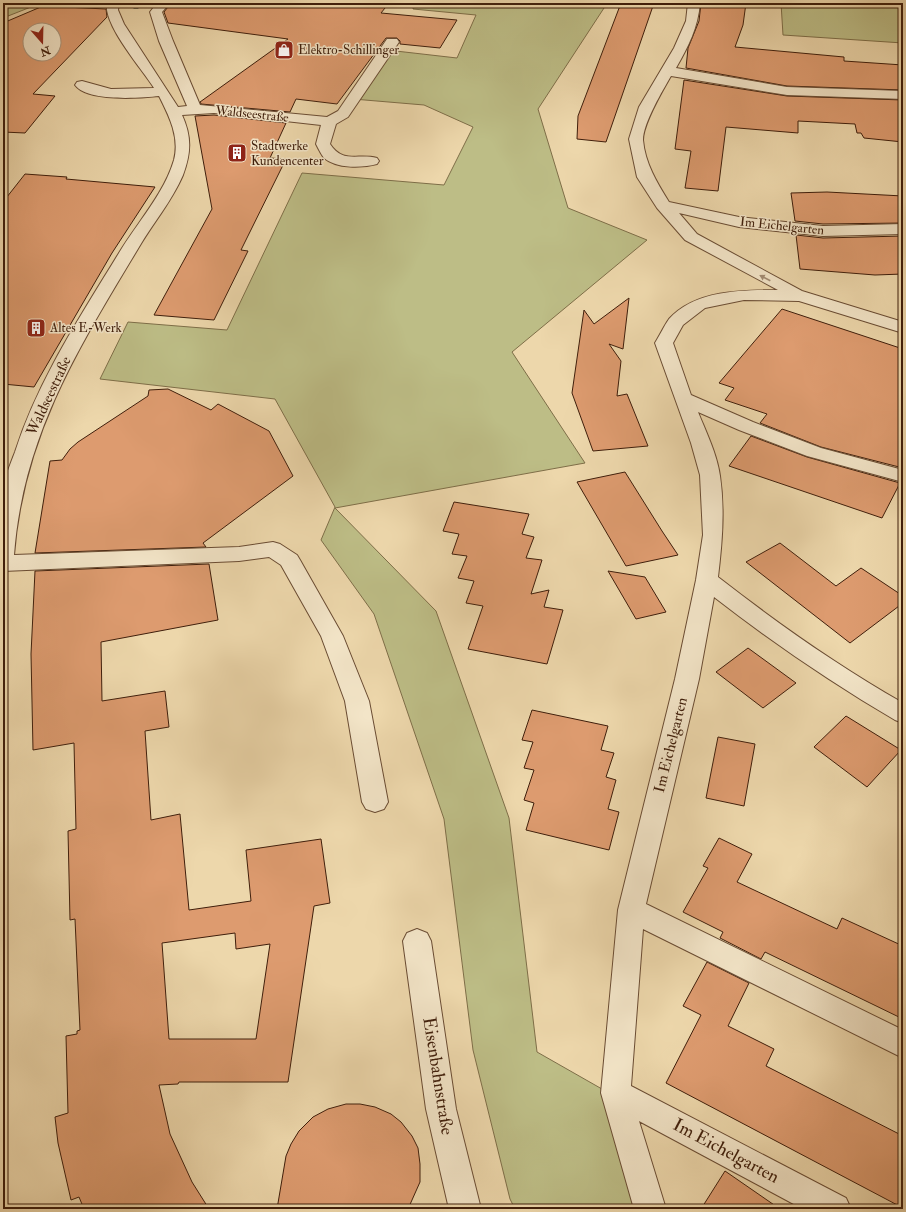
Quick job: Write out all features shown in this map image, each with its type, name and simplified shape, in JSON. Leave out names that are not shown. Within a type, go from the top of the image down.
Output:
[{"type":"street","name":"Waldseestraße","points":[[3,564],[4,536],[13,490],[27,443],[41,406],[65,359],[120,264],[172,182],[179,167],[183,152],[182,137],[174,112],[118,24],[112,10],[113,3]]},
{"type":"street","points":[[164,3],[156,12],[166,41],[195,109]]},
{"type":"street","name":"Im Eichelgarten","points":[[694,3],[692,21],[681,48],[646,107],[636,140],[645,177],[663,205],[691,238],[800,296],[903,328]]},
{"type":"street","points":[[372,161],[347,162],[330,155],[323,144],[330,122],[343,114],[392,42]]},
{"type":"street","points":[[668,71],[787,91],[903,95]]},
{"type":"street","points":[[82,85],[95,92],[115,94],[162,92]]},
{"type":"street","name":"Waldseestraße","points":[[174,112],[195,109],[214,110],[330,122]]},
{"type":"street","name":"Im Eichelgarten","points":[[663,205],[739,222],[823,231],[903,229]]},
{"type":"street","name":"Im Eichelgarten","points":[[650,1209],[616,1093],[631,910],[687,679],[707,580],[713,535],[710,476],[701,443],[682,398],[664,344],[676,322],[699,304],[744,295],[800,296]]},
{"type":"street","points":[[682,398],[746,426],[814,452],[903,476]]},
{"type":"street","points":[[3,564],[239,554],[273,549],[289,560],[332,636],[357,701],[375,802]]},
{"type":"street","points":[[707,580],[756,618],[846,681],[903,714]]},
{"type":"street","points":[[631,910],[903,1045]]},
{"type":"street","name":"Eisenbahnstraße","points":[[417,941],[441,1109],[464,1209]]},
{"type":"street","name":"Im Eichelgarten","points":[[616,1093],[835,1209]]},
{"type":"green space","points":[[3,3],[41,3],[3,18]]},
{"type":"green space","points":[[414,3],[604,3],[604,8],[538,109],[568,208],[647,240],[512,352],[585,463],[335,508],[436,611],[509,818],[537,1052],[609,1093],[641,1209],[515,1209],[510,1199],[473,1050],[444,819],[374,614],[321,540],[335,507],[275,399],[100,379],[128,322],[227,330],[302,173],[444,185],[473,127],[424,105],[353,99],[387,50],[457,58],[476,15],[413,9]]},
{"type":"green space","points":[[781,3],[903,3],[903,43],[783,35]]},
{"type":"building","points":[[171,3],[389,3],[381,13],[457,20],[440,48],[400,44],[400,41],[397,38],[386,38],[337,104],[296,99],[290,112],[201,104],[200,102],[288,39],[168,23],[164,12]]},
{"type":"building","points":[[621,3],[654,3],[606,142],[577,139],[578,116]]},
{"type":"building","points":[[701,3],[746,3],[743,25],[735,47],[844,57],[844,61],[903,65],[903,90],[787,86],[686,68],[688,48],[699,21]]},
{"type":"building","points":[[43,6],[106,9],[107,17],[33,94],[55,96],[25,133],[3,132],[3,23]]},
{"type":"building","points":[[684,80],[787,96],[903,100],[903,142],[864,138],[861,133],[857,133],[855,124],[798,121],[798,133],[726,127],[718,191],[685,188],[691,151],[675,149]]},
{"type":"building","points":[[214,115],[286,123],[270,158],[286,159],[241,250],[248,251],[214,320],[154,315],[212,209],[195,116]]},
{"type":"building","points":[[25,174],[155,187],[112,253],[34,387],[3,384],[3,202]]},
{"type":"building","points":[[827,192],[903,196],[903,223],[823,224],[795,221],[791,193]]},
{"type":"building","points":[[796,235],[823,238],[903,236],[903,274],[875,275],[800,269]]},
{"type":"building","points":[[629,298],[623,349],[609,344],[621,361],[617,396],[627,394],[648,446],[593,451],[572,393],[584,310],[594,324]]},
{"type":"building","points":[[782,309],[903,349],[903,468],[821,447],[760,423],[767,414],[725,400],[734,388],[719,383]]},
{"type":"building","points":[[168,389],[211,410],[218,404],[269,431],[293,476],[203,543],[206,547],[35,553],[50,461],[62,460],[70,449],[78,442],[148,396],[149,390]]},
{"type":"building","points":[[751,436],[807,457],[900,483],[882,518],[729,466]]},
{"type":"building","points":[[625,472],[678,555],[626,566],[577,482]]},
{"type":"building","points":[[454,502],[529,514],[522,534],[534,537],[526,558],[542,560],[531,594],[549,590],[544,607],[563,610],[547,664],[468,649],[483,606],[466,603],[474,581],[458,578],[467,556],[452,554],[459,534],[443,531]]},
{"type":"building","points":[[780,543],[836,586],[861,568],[903,596],[903,603],[850,643],[746,562]]},
{"type":"building","points":[[209,564],[218,620],[101,642],[102,701],[165,691],[169,727],[145,731],[151,820],[180,814],[189,910],[251,901],[246,850],[321,839],[330,903],[314,906],[288,1082],[179,1082],[178,1084],[159,1085],[170,1134],[192,1182],[209,1209],[84,1209],[79,1197],[71,1200],[58,1143],[55,1117],[68,1113],[66,1036],[77,1034],[77,1031],[80,1030],[75,919],[70,920],[68,831],[76,829],[74,743],[33,750],[31,654],[35,571]],"holes":[[[235,933],[236,949],[270,944],[256,1039],[169,1039],[162,943]]]},
{"type":"building","points":[[608,571],[645,577],[666,612],[636,619]]},
{"type":"building","points":[[748,648],[796,683],[763,708],[716,672]]},
{"type":"building","points":[[532,710],[608,726],[601,750],[614,753],[606,777],[616,780],[608,809],[619,812],[609,850],[526,830],[534,803],[524,800],[534,770],[524,768],[533,742],[522,740]]},
{"type":"building","points":[[846,716],[901,750],[867,787],[814,747]]},
{"type":"building","points":[[718,737],[755,744],[744,806],[706,798]]},
{"type":"building","points":[[719,838],[752,854],[737,882],[837,929],[842,918],[903,946],[903,1019],[765,952],[761,959],[720,938],[723,932],[683,912],[708,868],[703,866]]},
{"type":"building","points":[[707,962],[749,983],[728,1026],[774,1049],[766,1066],[903,1136],[903,1208],[666,1083],[701,1015],[683,1006]]},
{"type":"building","points":[[346,1104],[360,1104],[375,1107],[391,1114],[401,1122],[412,1136],[418,1148],[420,1182],[408,1209],[277,1209],[286,1156],[299,1131],[313,1117],[328,1109]]},
{"type":"building","points":[[725,1171],[780,1209],[701,1209]]},
{"type":"waterway","points":[[136,8],[140,3]]},
{"type":"place","name":"Elektro-Schillinger","points":[[284,50]]},
{"type":"place","name":"Stadtwerke Kundencenter","points":[[237,153]]},
{"type":"place","name":"Altes E-Werk","points":[[36,328]]}]
